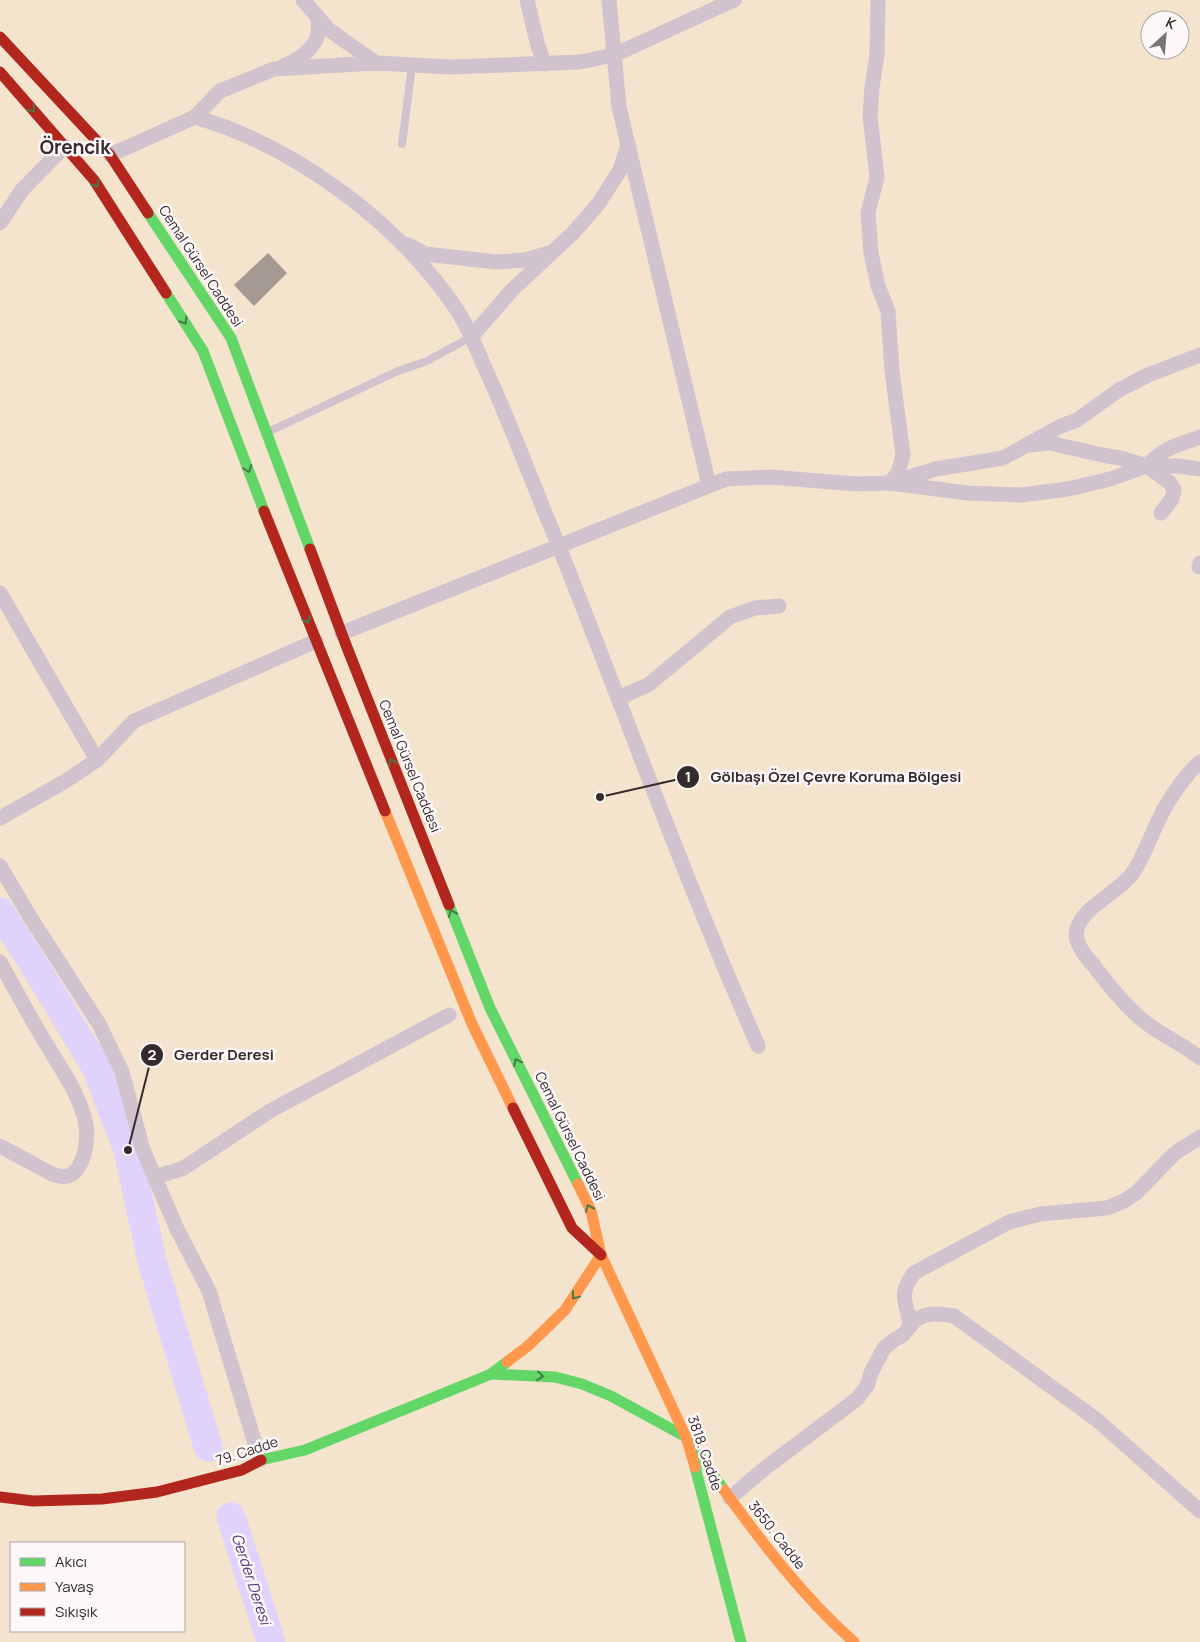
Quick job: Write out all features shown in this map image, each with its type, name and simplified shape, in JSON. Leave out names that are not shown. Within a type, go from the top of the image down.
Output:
[{"type":"street","points":[[303,0],[328,30],[376,63]]},
{"type":"street","points":[[527,0],[536,42],[544,64]]},
{"type":"street","points":[[609,0],[619,107],[710,485]]},
{"type":"street","points":[[274,69],[376,63],[452,67],[580,62],[614,55],[734,0]]},
{"type":"street","points":[[878,0],[877,54],[870,116],[877,177],[868,213],[870,253],[878,286],[888,312],[892,370],[903,455],[898,473],[890,483]]},
{"type":"street","points":[[110,155],[195,117],[220,91],[292,63],[311,48],[318,34],[318,18]]},
{"type":"street","name":"Cemal Gürsel Caddesi","points":[[0,37],[110,155],[231,338],[342,633],[490,1008],[591,1211],[601,1255]]},
{"type":"street","points":[[0,72],[94,180],[203,351],[282,558],[472,1024],[572,1228],[601,1255]]},
{"type":"street","points":[[195,117],[219,124],[297,162],[334,186],[402,242],[457,310],[494,387],[559,545],[713,941],[758,1046]]},
{"type":"street","points":[[0,223],[22,190],[65,146]]},
{"type":"street","points":[[471,337],[512,289],[573,232],[599,203],[620,170],[628,146]]},
{"type":"street","points":[[402,242],[425,254],[496,262],[525,260],[550,252]]},
{"type":"street","points":[[890,483],[936,468],[1003,458],[1061,426],[1077,420],[1133,382],[1176,363],[1200,355]]},
{"type":"street","points":[[1146,466],[1165,449],[1200,437]]},
{"type":"street","points":[[1023,448],[1038,443],[1050,442],[1146,466],[1170,482],[1174,490],[1172,499],[1161,513]]},
{"type":"street","points":[[342,633],[726,479],[770,477],[856,484],[890,483],[967,493],[1021,495],[1085,485],[1110,479],[1146,466],[1178,466],[1200,469]]},
{"type":"street","points":[[0,593],[97,760]]},
{"type":"street","points":[[618,698],[648,686],[730,617],[755,608],[778,606]]},
{"type":"street","points":[[0,818],[64,782],[97,760],[134,722],[316,641]]},
{"type":"street","points":[[1200,762],[1190,770],[1161,814],[1143,856],[1132,874],[1117,890],[1079,922],[1076,934],[1079,945],[1088,959],[1128,1006],[1148,1025],[1192,1051],[1200,1058]]},
{"type":"street","points":[[0,866],[103,1033],[122,1072],[143,1150],[177,1229],[208,1291],[260,1460]]},
{"type":"street","points":[[0,962],[63,1070],[77,1098],[86,1128],[86,1144],[82,1161],[74,1174],[69,1176],[52,1174],[0,1146]]},
{"type":"street","points":[[154,1177],[182,1170],[270,1111],[448,1015]]},
{"type":"street","points":[[910,1326],[909,1315],[904,1305],[904,1293],[906,1284],[914,1273],[1009,1222],[1040,1214],[1107,1208],[1124,1201],[1136,1192],[1175,1153],[1200,1137]]},
{"type":"street","name":"79. Cadde","points":[[0,1497],[34,1501],[102,1499],[157,1492],[242,1470],[260,1460],[305,1450],[491,1374],[528,1346],[565,1310],[601,1255]]},
{"type":"street","name":"3818. Cadde","points":[[601,1255],[686,1437],[705,1502],[741,1642]]},
{"type":"street","points":[[730,1498],[857,1399],[867,1386],[871,1373],[884,1348],[903,1335],[915,1319],[922,1315],[938,1314],[954,1316],[1097,1420],[1200,1511]]},
{"type":"street","name":"79. Cadde","points":[[491,1374],[538,1376],[582,1384],[611,1396],[686,1437]]},
{"type":"street","name":"3650. Cadde","points":[[686,1437],[730,1498],[805,1594],[827,1618],[854,1642]]},
{"type":"lane","points":[[402,144],[412,65]]},
{"type":"lane","points":[[266,433],[398,371],[427,361],[471,337]]},
{"type":"shaded area","points":[[0,0],[1200,0],[1200,1642],[0,1642]]},
{"type":"building","points":[[268,253],[287,273],[254,306],[234,285]]},
{"type":"waterway","name":"Gerder Deresi","points":[[0,912],[96,1067],[128,1150],[152,1261],[208,1447]]},
{"type":"waterway","name":"Gerder Deresi","points":[[231,1517],[271,1642]]},
{"type":"traffic: fast","points":[[148,213],[231,338],[310,549]]},
{"type":"traffic: fast","points":[[166,293],[203,351],[264,511]]},
{"type":"traffic: fast","points":[[449,905],[490,1008],[578,1184]]},
{"type":"traffic: fast","points":[[261,1460],[305,1450],[491,1374],[507,1362]]},
{"type":"traffic: fast","points":[[491,1374],[555,1377],[582,1384],[611,1396],[686,1437],[724,1490]]},
{"type":"traffic: fast","points":[[695,1467],[741,1642]]},
{"type":"traffic: slow","points":[[385,811],[472,1024],[513,1108]]},
{"type":"traffic: slow","points":[[578,1184],[591,1211],[601,1255],[686,1437],[695,1467]]},
{"type":"traffic: slow","points":[[507,1362],[528,1346],[565,1310],[601,1255]]},
{"type":"traffic: slow","points":[[724,1490],[801,1589],[854,1642]]},
{"type":"traffic: jam","points":[[0,37],[110,155],[148,213]]},
{"type":"traffic: jam","points":[[0,72],[94,180],[166,293]]},
{"type":"traffic: jam","points":[[264,511],[385,811]]},
{"type":"traffic: jam","points":[[310,549],[449,905]]},
{"type":"traffic: jam","points":[[513,1108],[572,1228],[601,1255]]},
{"type":"traffic: jam","points":[[0,1497],[33,1501],[102,1499],[157,1492],[242,1470],[261,1460]]},
{"type":"place","name":"Gölbaşı Özel Çevre Koruma Bölgesi","points":[[600,797]]},
{"type":"place","name":"Gerder Deresi","points":[[128,1150]]},
{"type":"district","name":"Örencik","points":[[75,147]]}]
